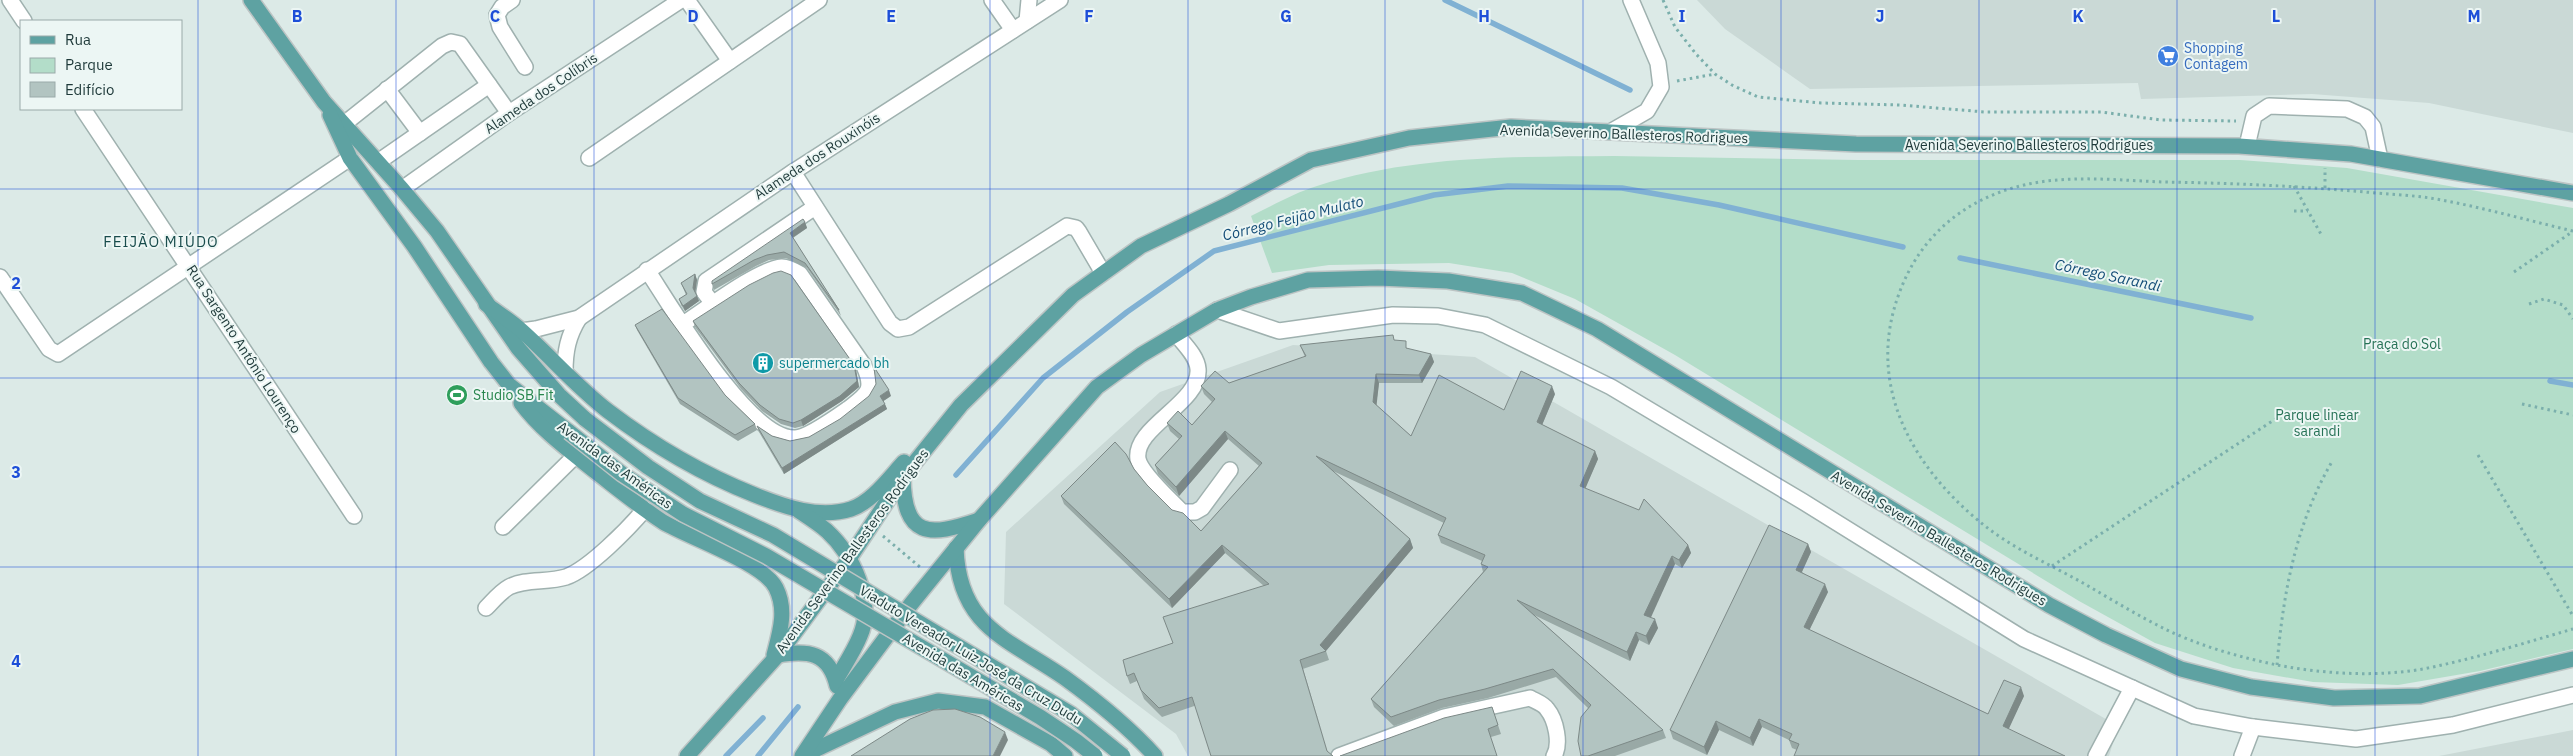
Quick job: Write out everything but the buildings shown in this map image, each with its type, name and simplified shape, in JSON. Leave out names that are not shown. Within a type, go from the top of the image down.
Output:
[{"type":"main road","name":"Avenida das Américas","points":[[251,0],[324,102],[437,231],[518,348],[559,395],[585,418]]},
{"type":"main road","name":"Avenida das Américas","points":[[324,102],[350,158],[414,246],[491,362],[509,385],[622,474],[683,514],[766,556],[1040,717],[1095,756]]},
{"type":"main road","name":"Avenida Severino Ballesteros Rodrigues","points":[[687,756],[775,658],[849,559],[902,477],[961,405],[1073,295],[1141,246],[1229,204],[1311,160],[1409,138],[1512,127],[1856,144],[2247,146],[2350,154],[2573,193]]},
{"type":"main road","name":"Avenida Severino Ballesteros Rodrigues","points":[[802,756],[840,699],[956,548],[1097,387],[1140,355],[1217,310],[1251,297],[1308,280],[1378,278],[1448,281],[1522,293],[1597,328],[2049,605],[2106,635],[2180,669],[2251,686],[2334,698],[2420,696],[2573,658]]},
{"type":"main road","points":[[486,304],[521,330],[607,410],[649,440],[698,470],[766,500],[799,510],[832,513],[852,509],[874,494],[961,405]]},
{"type":"main road","points":[[509,385],[528,412],[576,456],[645,509],[664,522],[762,572],[775,587],[782,604],[781,626],[775,658],[800,652],[814,654],[826,662],[836,680],[840,699]]},
{"type":"main road","name":"Viaduto Vereador Luiz José da Cruz Dudu","points":[[585,418],[648,467],[700,501],[773,535],[1071,714],[1122,756]]},
{"type":"main road","points":[[902,477],[903,502],[910,520],[921,528],[933,530],[950,528],[979,520]]},
{"type":"main road","points":[[799,510],[827,531],[849,559],[863,592],[865,619],[861,635],[836,680]]},
{"type":"main road","points":[[956,548],[960,580],[981,620],[998,637],[1063,677],[1108,710],[1132,730],[1155,756]]},
{"type":"main road","points":[[802,756],[895,712],[938,701],[985,707],[1051,744],[1065,756]]},
{"type":"street","points":[[10,0],[23,20]]},
{"type":"street","points":[[512,0],[502,7],[497,15],[500,27],[525,67]]},
{"type":"street","name":"Alameda dos Colíbris","points":[[402,189],[509,113],[681,0]]},
{"type":"street","points":[[687,0],[730,61]]},
{"type":"street","points":[[589,158],[819,0]]},
{"type":"street","points":[[992,0],[1013,30]]},
{"type":"street","points":[[1027,21],[1029,0]]},
{"type":"street","name":"Alameda dos Rouxinóis","points":[[521,330],[536,329],[579,318],[793,172],[1060,0]]},
{"type":"street","points":[[1612,131],[1647,111],[1661,87],[1658,63],[1631,0]]},
{"type":"street","points":[[344,124],[442,46],[451,42],[460,44],[509,113]]},
{"type":"street","points":[[378,162],[489,85]]},
{"type":"street","points":[[387,89],[420,133]]},
{"type":"street","points":[[2247,146],[2254,116],[2269,106],[2347,109],[2365,117],[2373,127],[2380,159]]},
{"type":"street","name":"Rua Sargento Antônio Lourenço","points":[[84,110],[354,516]]},
{"type":"street","points":[[0,277],[49,349],[58,354],[350,158]]},
{"type":"street","points":[[793,172],[890,323],[898,329],[909,328],[1062,227],[1071,226],[1076,228],[1103,273]]},
{"type":"street","points":[[714,305],[704,292],[706,281],[815,207]]},
{"type":"street","points":[[648,270],[683,324],[722,381],[744,406],[766,426],[786,437],[797,438],[842,413],[868,392],[870,380],[864,366],[800,274],[782,267],[769,272],[683,324]]},
{"type":"street","points":[[1217,310],[1279,331],[1392,315],[1438,316],[1486,325],[1611,388],[1802,501],[2024,639],[2194,716],[2253,727],[2356,739],[2453,725],[2573,695]]},
{"type":"street","name":"Alameda dos Rouxinóis","points":[[565,372],[565,352],[570,332],[579,318]]},
{"type":"street","points":[[1176,334],[1194,357],[1198,369],[1197,384],[1140,444],[1138,458],[1144,470],[1182,512],[1195,512],[1202,508],[1230,470]]},
{"type":"street","points":[[503,527],[576,456]]},
{"type":"street","points":[[486,608],[507,588],[515,584],[565,577],[581,570],[632,524],[645,509]]},
{"type":"street","points":[[2096,756],[2132,688]]},
{"type":"street","points":[[1339,756],[1444,717],[1530,698],[1547,708],[1557,734],[1557,751],[1554,756]]},
{"type":"street","points":[[2242,756],[2253,727]]},
{"type":"path","points":[[1663,0],[1676,27],[1696,54],[1715,74],[1732,85],[1758,96],[1796,101],[1900,105],[1986,112],[2101,112],[2161,120],[2253,121]]},
{"type":"path","points":[[1661,87],[1678,81],[1715,74]]},
{"type":"path","points":[[2573,231],[2430,198],[2294,185],[2061,179],[2016,187],[1981,200],[1954,215],[1930,237],[1908,270],[1897,299],[1891,325],[1886,366],[1892,396],[1902,425],[1919,456],[1945,490],[1987,528],[2165,629],[2237,656],[2277,665],[2360,673],[2420,670],[2491,653],[2573,629]]},
{"type":"path","points":[[2294,185],[2322,236]]},
{"type":"path","points":[[2294,211],[2308,211]]},
{"type":"path","points":[[2514,272],[2573,231]]},
{"type":"path","points":[[2529,304],[2544,299],[2563,305],[2573,319]]},
{"type":"path","points":[[2522,404],[2573,415]]},
{"type":"path","points":[[2052,566],[2286,412]]},
{"type":"path","points":[[2478,455],[2573,616]]},
{"type":"path","points":[[2277,665],[2285,591],[2307,512],[2333,460]]},
{"type":"path","points":[[870,526],[933,577]]},
{"type":"shaded area","name":"Shopping Contagem","points":[[1697,0],[2573,0],[2573,133],[2429,103],[2312,94],[2141,99],[2138,83],[1810,89],[1725,29]]},
{"type":"shaded area","points":[[1293,345],[1475,357],[2118,726],[2109,756],[1188,756],[1176,734],[1004,604],[1006,532],[1160,392]]},
{"type":"shaded area","points":[[2573,730],[2573,756],[2439,756]]},
{"type":"green space","name":"Parque linear sarandi","points":[[1614,156],[1858,160],[2240,160],[2347,168],[2573,208],[2573,649],[2480,671],[2398,685],[2313,682],[2233,668],[2155,643],[2079,601],[1675,355],[1575,299],[1512,273],[1449,263],[1329,265],[1272,273],[1251,216],[1308,189],[1390,168],[1427,163],[1501,158]]},
{"type":"waterway","name":"Córrego Feijão Mulato","points":[[1445,0],[1630,90]]},
{"type":"waterway","name":"Córrego Feijão Mulato","points":[[956,475],[1043,378],[1127,312],[1214,251],[1434,195],[1508,186],[1622,188],[1719,205],[1903,247]]},
{"type":"waterway","name":"Córrego Sarandi","points":[[1960,258],[2251,318]]},
{"type":"waterway","name":"Córrego Sarandi","points":[[2550,381],[2573,385]]},
{"type":"waterway","points":[[758,756],[798,707]]},
{"type":"waterway","points":[[726,756],[763,718]]},
{"type":"place","name":"Shopping Contagem","points":[[2168,56]]},
{"type":"place","name":"supermercado bh","points":[[763,363]]},
{"type":"place","name":"Studio SB Fit","points":[[457,395]]},
{"type":"district","name":"FEIJÃO MIÚDO","points":[[161,241]]},
{"type":"park label","name":"Praça do Sol","points":[[2402,344]]}]
